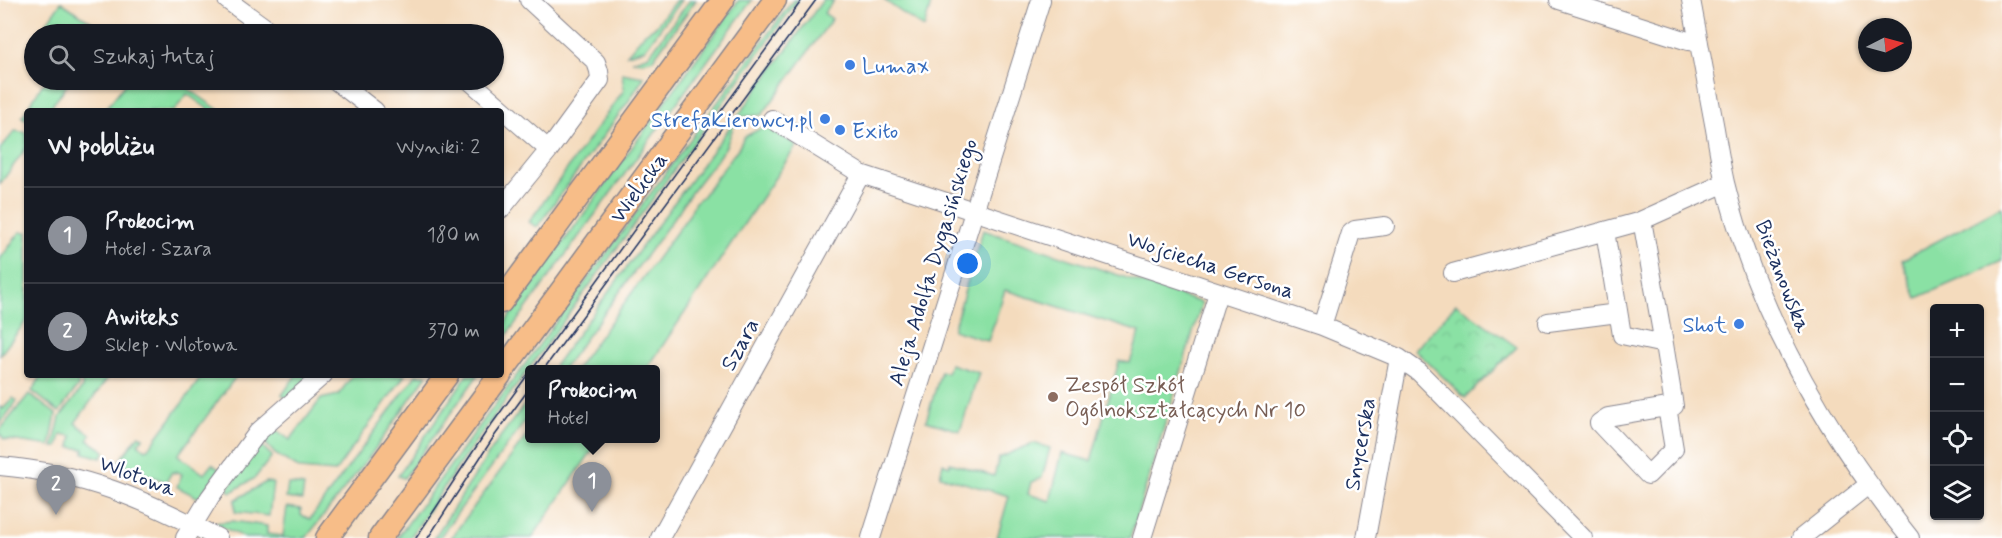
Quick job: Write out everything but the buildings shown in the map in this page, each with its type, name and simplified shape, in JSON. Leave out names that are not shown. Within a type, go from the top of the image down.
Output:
[{"type":"main road","name":"Wielicka","points":[[504,298],[723,0]]},
{"type":"main road","name":"Wielicka","points":[[504,369],[775,0]]},
{"type":"main road","points":[[327,538],[445,378]]},
{"type":"main road","name":"Wielicka","points":[[380,538],[497,378]]},
{"type":"street","points":[[227,0],[260,24]]},
{"type":"street","points":[[504,205],[549,150],[600,80],[596,62],[529,0]]},
{"type":"street","name":"Aleja Adolfa Dygasińskiego","points":[[871,538],[1041,0]]},
{"type":"street","points":[[1559,0],[1688,41],[1699,42]]},
{"type":"street","name":"Bieżanowska","points":[[1691,0],[1725,183],[1754,276],[1792,362],[1832,430],[1868,485],[1910,538]]},
{"type":"street","points":[[348,90],[371,108]]},
{"type":"street","points":[[480,90],[501,108]]},
{"type":"street","points":[[504,111],[549,150]]},
{"type":"street","name":"Wojciecha Gersona","points":[[772,119],[861,174],[1322,326],[1399,358],[1419,372],[1583,538]]},
{"type":"street","name":"Szara","points":[[660,538],[861,174]]},
{"type":"street","points":[[1454,273],[1642,220],[1725,183]]},
{"type":"street","points":[[1642,220],[1674,406],[1667,407]]},
{"type":"street","points":[[1322,326],[1351,233],[1355,230],[1385,226]]},
{"type":"street","points":[[1605,231],[1622,335],[1664,344]]},
{"type":"street","points":[[1142,538],[1218,292]]},
{"type":"street","points":[[1548,322],[1618,313]]},
{"type":"street","name":"Snycerska","points":[[1366,538],[1399,358]]},
{"type":"street","points":[[189,531],[258,432],[320,378]]},
{"type":"street","name":"Wlotowa","points":[[0,466],[55,473],[102,485],[137,498],[189,531],[218,538]]},
{"type":"street","points":[[1801,538],[1868,485]]},
{"type":"green space","points":[[676,0],[681,0],[645,49],[627,54],[645,33],[655,27]]},
{"type":"green space","points":[[690,0],[696,0],[653,59],[643,62],[632,61],[649,55]]},
{"type":"green space","points":[[739,0],[752,0],[504,339],[504,324]]},
{"type":"green space","points":[[793,0],[798,0],[531,365],[525,365],[525,374],[465,456],[410,538],[397,538]]},
{"type":"green space","points":[[823,0],[834,0],[824,13],[832,19],[762,115],[737,117]]},
{"type":"green space","points":[[884,0],[932,0],[924,28]]},
{"type":"green space","points":[[61,2],[95,24],[46,24]]},
{"type":"green space","points":[[622,73],[644,77],[537,227],[529,222],[624,90]]},
{"type":"green space","points":[[39,90],[64,90],[50,108],[28,108]]},
{"type":"green space","points":[[120,90],[190,90],[216,108],[207,108],[187,94],[176,108],[106,108]]},
{"type":"green space","points":[[737,117],[725,148],[679,211],[566,365],[555,365]]},
{"type":"green space","points":[[765,126],[797,145],[650,365],[579,365],[689,215],[695,202],[702,197],[739,147],[744,137]]},
{"type":"green space","points":[[15,131],[24,132],[24,151],[0,184],[0,149]]},
{"type":"green space","points":[[2002,206],[2002,261],[1917,298],[1902,260]]},
{"type":"green space","points":[[983,230],[1202,303],[1130,538],[997,538],[1009,496],[940,476],[943,463],[949,466],[950,463],[994,476],[999,458],[1033,443],[1050,448],[1042,478],[1031,482],[1028,494],[1050,501],[1062,453],[1091,461],[1119,361],[1130,363],[1140,332],[1005,290],[988,341],[953,330]]},
{"type":"green space","points":[[20,232],[24,232],[24,324],[0,355],[0,259]]},
{"type":"green space","points":[[1456,304],[1517,347],[1465,398],[1415,350]]},
{"type":"green space","points":[[950,364],[979,373],[960,431],[926,421],[941,371],[947,373]]},
{"type":"green space","points":[[40,378],[78,378],[78,386],[59,412],[32,391]]},
{"type":"green space","points":[[82,378],[108,378],[75,423],[91,435],[88,440],[105,451],[101,458],[84,453],[84,449],[70,447],[72,436],[61,434],[58,447],[53,447],[60,417],[82,388]]},
{"type":"green space","points":[[201,378],[235,378],[178,455],[204,474],[212,464],[220,470],[199,498],[177,487],[182,474],[176,471],[172,472],[166,482],[118,463],[139,435],[143,438],[138,444],[146,450]]},
{"type":"green space","points":[[294,378],[307,378],[290,401],[282,395]]},
{"type":"green space","points":[[351,378],[403,378],[335,472],[300,469],[275,454],[262,439],[276,427],[275,429],[290,440],[321,399],[338,395]]},
{"type":"green space","points":[[414,378],[425,378],[370,456],[306,538],[245,538],[214,523],[233,521],[267,526],[267,534],[283,536],[287,507],[301,509],[301,515],[310,519]]},
{"type":"green space","points":[[465,378],[476,378],[404,478],[398,476]]},
{"type":"green space","points":[[29,394],[56,414],[50,446],[4,439],[0,434],[0,430]]},
{"type":"green space","points":[[13,398],[17,401],[0,424],[0,407],[3,409]]},
{"type":"green space","points":[[525,404],[525,421],[439,538],[434,538],[500,437]]},
{"type":"green space","points":[[525,437],[525,443],[597,443],[532,538],[451,538]]},
{"type":"green space","points":[[259,443],[272,456],[255,478],[231,492],[227,489]]},
{"type":"green space","points":[[266,482],[273,483],[269,516],[235,512],[235,500]]},
{"type":"green space","points":[[288,484],[304,486],[302,500],[286,498]]},
{"type":"tram line","points":[[536,365],[802,0]]},
{"type":"tram line","points":[[547,365],[816,0]]},
{"type":"tram line","points":[[416,538],[486,432],[525,378]]},
{"type":"tram line","points":[[428,538],[493,438],[525,394]]},
{"type":"place","name":"Lumax","points":[[850,65]]},
{"type":"place","name":"StrefaKierowcy.pl","points":[[825,119]]},
{"type":"place","name":"Exito","points":[[840,130]]},
{"type":"place","name":"Shot","points":[[1739,324]]},
{"type":"place","name":"Zespół Szkół Ogólnokształcących Nr 10","points":[[1053,397]]},
{"type":"place","name":"Prokocim","points":[[592,512]]},
{"type":"place","name":"Awiteks","points":[[56,515]]}]
